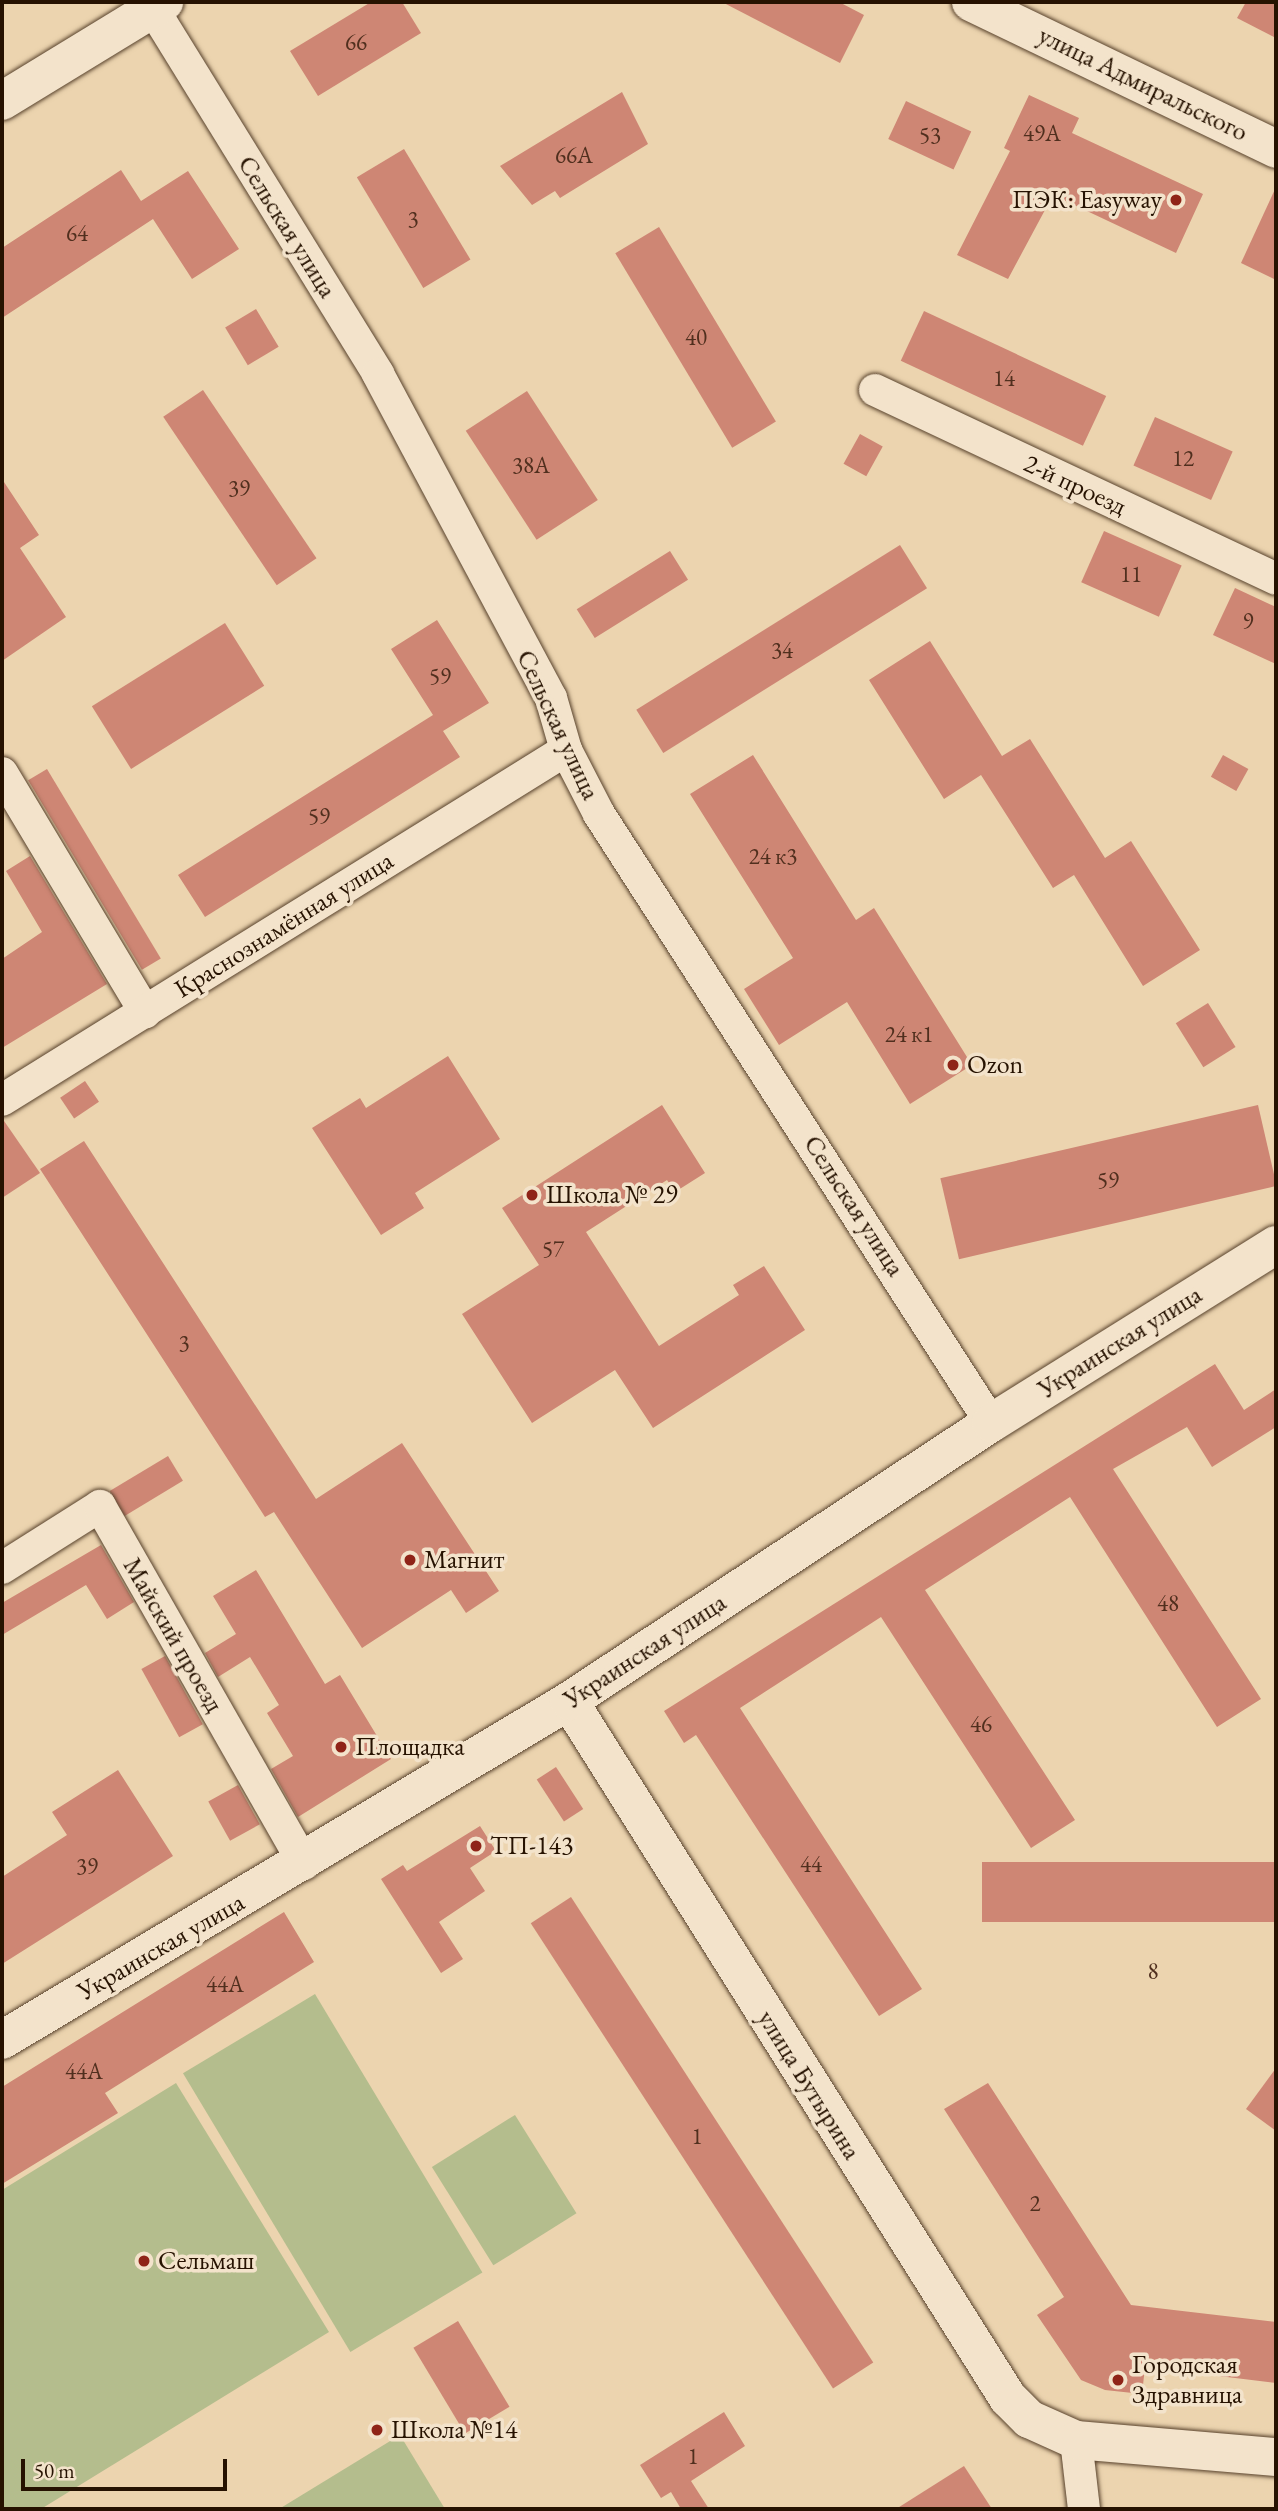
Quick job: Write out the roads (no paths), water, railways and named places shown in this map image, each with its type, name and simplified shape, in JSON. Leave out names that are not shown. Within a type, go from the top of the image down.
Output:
[{"type":"street","name":"улица Адмиральского","points":[[971,2],[1276,149]]},
{"type":"street","points":[[2,101],[158,5]]},
{"type":"street","name":"Сельская улица","points":[[158,5],[377,374],[551,698],[566,750],[599,814],[991,1423]]},
{"type":"street","name":"2-й проезд","points":[[875,390],[1276,579]]},
{"type":"street","name":"Краснознамённая улица","points":[[2,1100],[566,750]]},
{"type":"street","points":[[2,774],[145,1012]]},
{"type":"street","name":"Украинская улица","points":[[2,2040],[303,1864],[569,1701],[991,1423],[1276,1245]]},
{"type":"street","name":"Майский проезд","points":[[2,1568],[100,1506],[303,1864]]},
{"type":"street","name":"улица Бутырина","points":[[569,1701],[991,2376],[1029,2419],[1076,2440],[1276,2457]]},
{"type":"street","points":[[1076,2440],[1084,2509]]},
{"type":"place","name":"ПЭК: Easyway","points":[[1176,200]]},
{"type":"place","name":"Ozon","points":[[953,1065]]},
{"type":"place","name":"Школа № 29","points":[[532,1195]]},
{"type":"place","name":"Магнит","points":[[410,1560]]},
{"type":"place","name":"Площадка","points":[[341,1747]]},
{"type":"place","name":"ТП-143","points":[[476,1846]]},
{"type":"place","name":"Сельмаш","points":[[144,2261]]},
{"type":"place","name":"Городская Здравница","points":[[1118,2380]]},
{"type":"place","name":"Школа №14","points":[[377,2430]]}]
